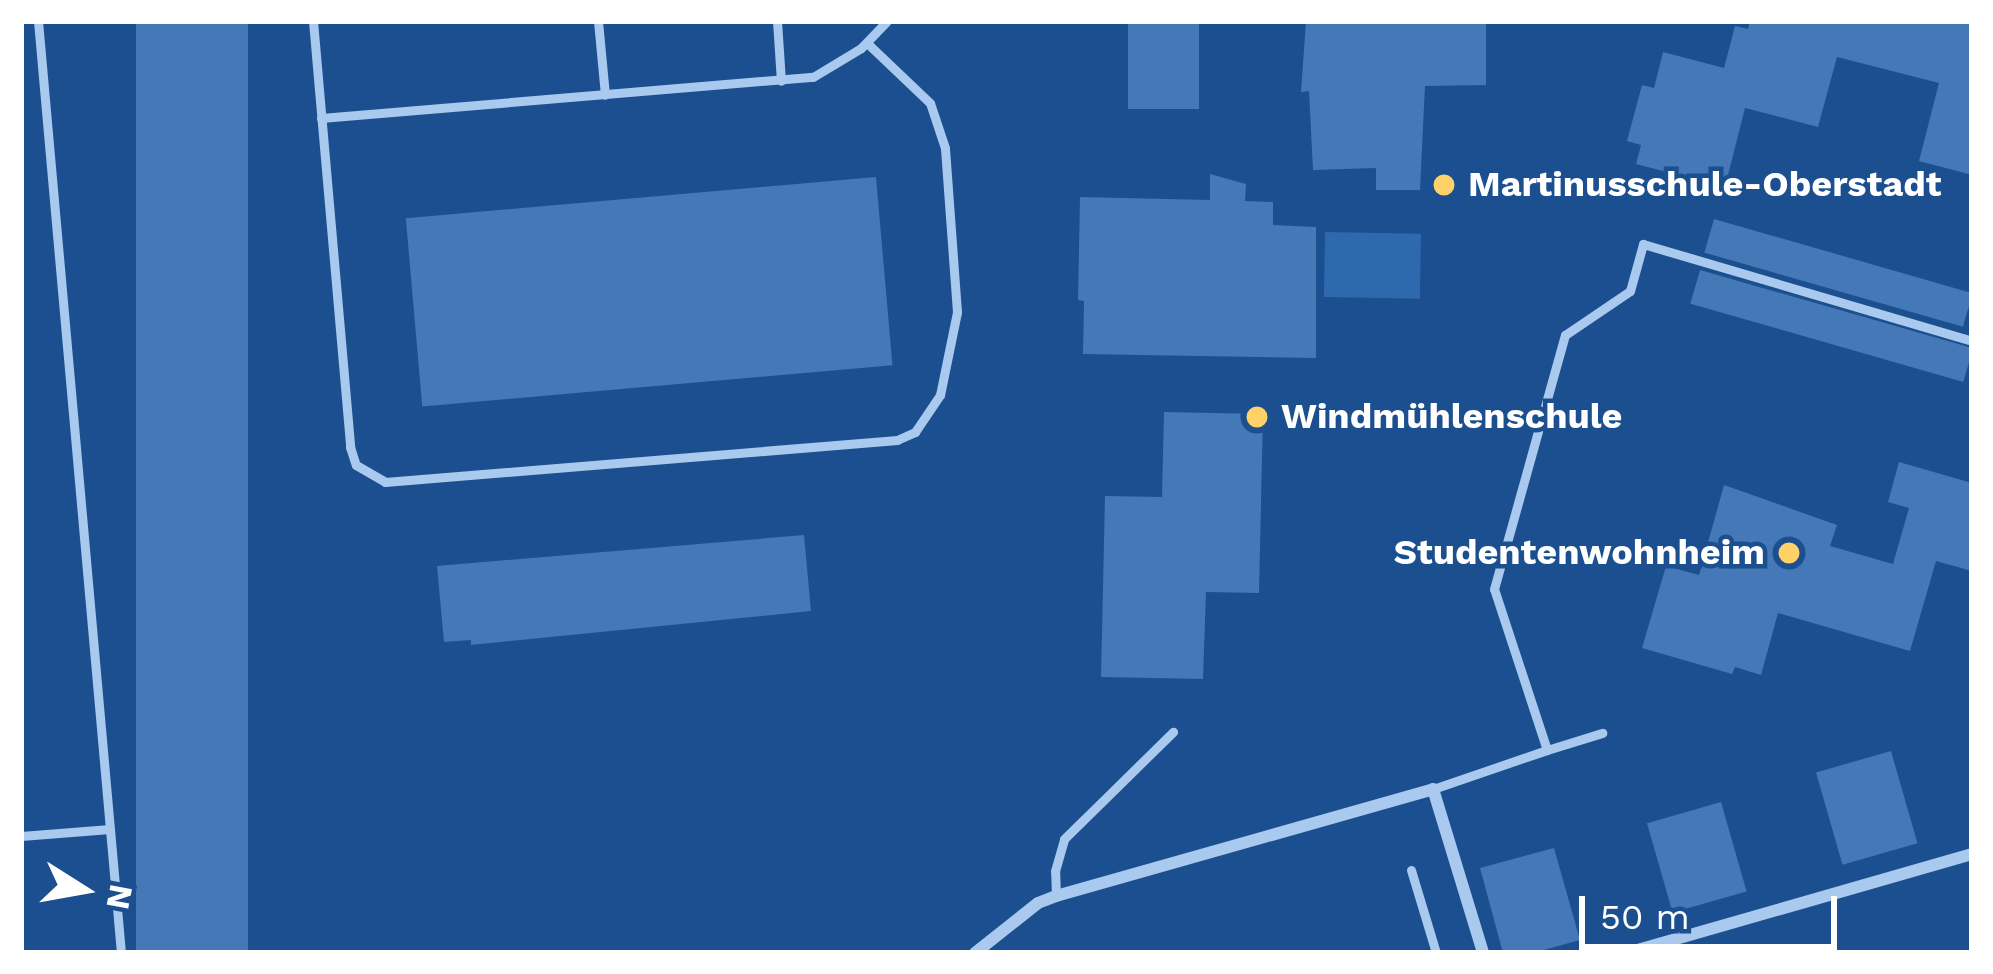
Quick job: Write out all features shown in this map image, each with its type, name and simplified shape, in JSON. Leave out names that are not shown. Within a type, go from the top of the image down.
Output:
[{"type":"street","points":[[975,953],[1015,919],[1056,896],[1433,789],[1483,953]]},
{"type":"street","points":[[1627,953],[1972,854]]},
{"type":"lane","points":[[38,21],[121,953]]},
{"type":"lane","points":[[313,21],[350,447],[356,465],[385,482],[897,440],[915,432],[940,395],[957,312],[941,128],[914,83],[867,43]]},
{"type":"lane","points":[[598,21],[605,95]]},
{"type":"lane","points":[[777,21],[781,81]]},
{"type":"lane","points":[[321,118],[813,76],[867,43],[887,21]]},
{"type":"lane","points":[[1547,750],[1494,589],[1565,335],[1630,291],[1643,244],[1972,340]]},
{"type":"lane","points":[[1056,896],[1055,871],[1064,839],[1173,732]]},
{"type":"lane","points":[[1433,789],[1602,733]]},
{"type":"lane","points":[[21,836],[110,829]]},
{"type":"lane","points":[[1411,870],[1436,953]]},
{"type":"shaded area","points":[[1325,232],[1421,234],[1420,299],[1324,297]]},
{"type":"building","points":[[136,21],[248,21],[248,953],[136,953]]},
{"type":"building","points":[[1128,21],[1199,21],[1199,109],[1128,109]]},
{"type":"building","points":[[1306,21],[1486,21],[1486,85],[1425,86],[1420,190],[1376,190],[1376,168],[1313,170],[1309,91],[1301,92]]},
{"type":"building","points":[[1750,21],[1972,21],[1972,175],[1919,161],[1939,83],[1837,57],[1818,127],[1745,108],[1725,187],[1636,164],[1641,145],[1627,141],[1642,85],[1654,88],[1663,52],[1724,68],[1735,26],[1748,29]]},
{"type":"building","points":[[1210,174],[1246,184],[1245,201],[1273,202],[1273,225],[1316,227],[1316,358],[1083,354],[1084,301],[1078,300],[1080,197],[1210,200]]},
{"type":"building","points":[[876,177],[892,365],[422,406],[406,218]]},
{"type":"building","points":[[1714,219],[1972,293],[1963,327],[1704,253]]},
{"type":"building","points":[[1700,270],[1972,348],[1963,382],[1690,304]]},
{"type":"building","points":[[1164,412],[1263,414],[1259,593],[1206,592],[1203,679],[1101,677],[1105,496],[1162,497]]},
{"type":"building","name":"Studentenwohnheim","points":[[1899,462],[1972,483],[1972,571],[1936,561],[1910,651],[1778,613],[1761,675],[1735,667],[1732,674],[1642,648],[1666,566],[1699,575],[1724,485],[1837,525],[1830,546],[1893,564],[1909,508],[1888,502]]},
{"type":"building","points":[[804,535],[811,611],[471,645],[471,640],[444,642],[437,566]]},
{"type":"building","points":[[1891,751],[1917,843],[1842,865],[1816,772]]},
{"type":"building","points":[[1721,802],[1747,891],[1673,913],[1647,823]]},
{"type":"building","points":[[1554,848],[1580,940],[1533,953],[1503,953],[1480,868]]},
{"type":"place","name":"Martinusschule-Oberstadt","points":[[1444,185]]},
{"type":"place","name":"Windmühlenschule","points":[[1257,417]]},
{"type":"place","name":"Studentenwohnheim","points":[[1789,553]]}]
